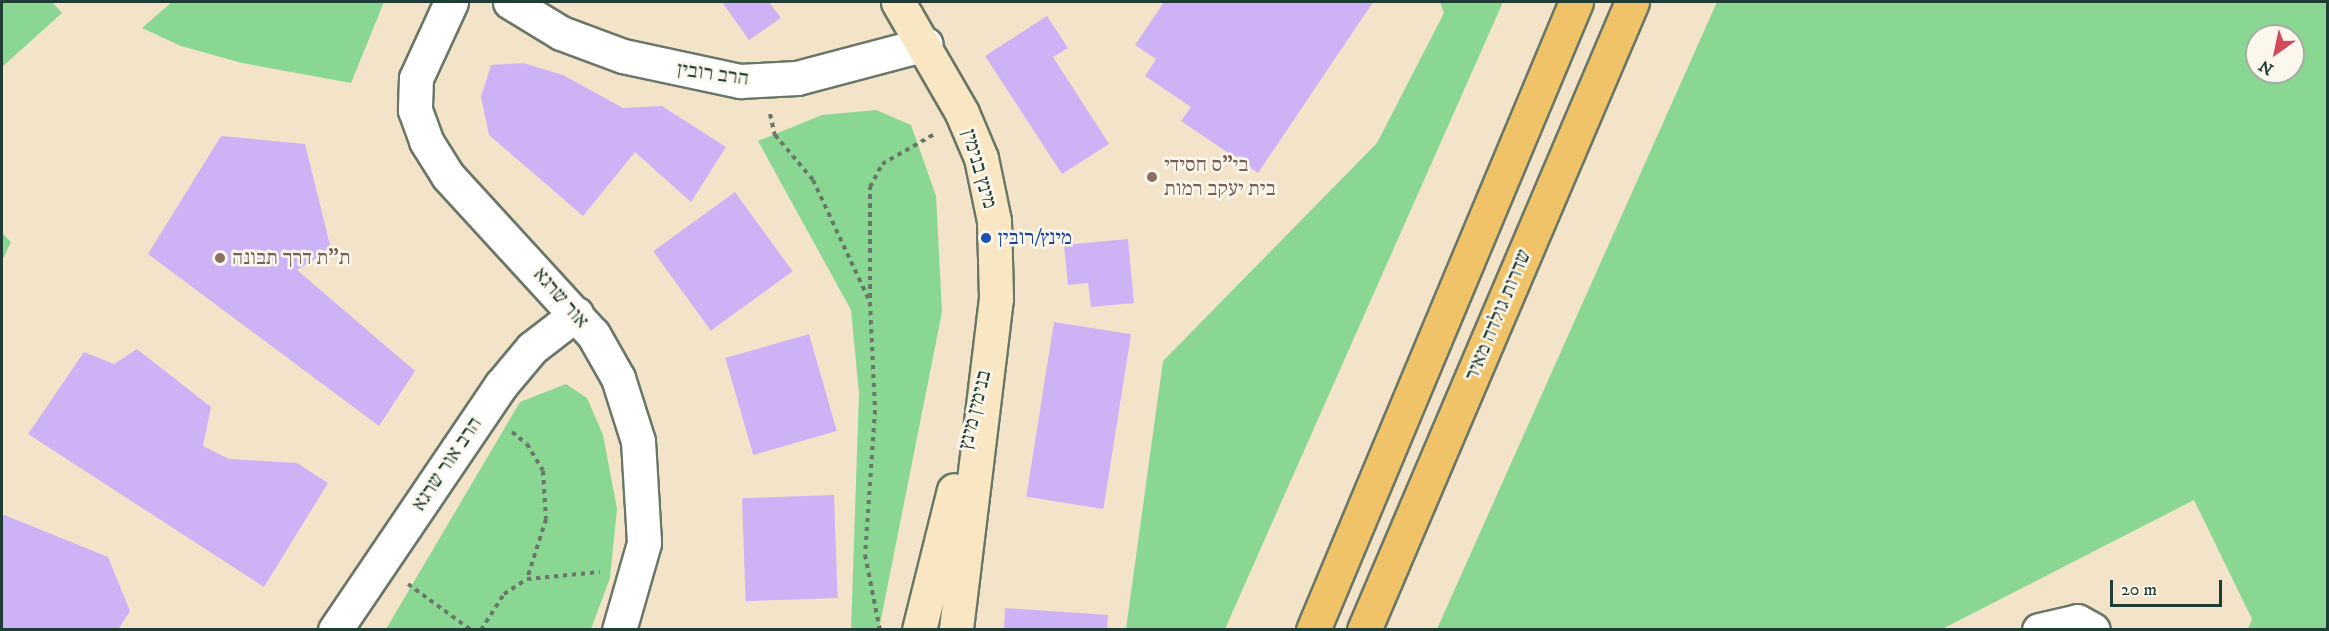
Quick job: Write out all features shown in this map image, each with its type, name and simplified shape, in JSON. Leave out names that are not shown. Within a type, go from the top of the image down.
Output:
[{"type":"main road","points":[[1313,630],[1576,2]]},
{"type":"main road","name":"שדרות גולדה מאיר","points":[[1364,630],[1632,2]]},
{"type":"street","name":"אור שרגא","points":[[451,2],[416,78],[415,110],[426,141],[448,176],[576,314],[618,378],[638,441],[645,493],[638,570],[620,630]]},
{"type":"street","name":"הרב רובין","points":[[510,2],[561,33],[623,56],[740,81],[796,78],[926,44]]},
{"type":"street","name":"מינץ בנימין","points":[[898,2],[926,44],[962,113],[981,158],[994,221],[996,298],[989,354]]},
{"type":"street","name":"הרב אור שרגא","points":[[335,630],[483,412],[532,348],[576,314]]},
{"type":"street","name":"בנימין מינץ","points":[[919,630],[989,354]]},
{"type":"street","name":"בנימין מינץ","points":[[956,630],[989,354]]},
{"type":"street","points":[[2039,630],[2077,621],[2094,630]]},
{"type":"path","points":[[761,80],[775,135],[813,180],[870,302]]},
{"type":"path","points":[[880,630],[865,555],[875,410],[870,302],[870,187],[882,164],[915,149],[962,113]]},
{"type":"path","points":[[483,412],[527,444],[543,471],[546,519],[527,579]]},
{"type":"path","points":[[379,564],[471,630]]},
{"type":"path","points":[[481,630],[504,594],[527,579],[638,570]]},
{"type":"green space","points":[[2,2],[52,2],[62,13],[2,67]]},
{"type":"green space","points":[[172,2],[384,2],[351,83],[242,63],[181,46],[142,28]]},
{"type":"green space","points":[[1440,2],[1503,2],[1225,629],[1126,629],[1163,361],[1377,143],[1444,13]]},
{"type":"green space","points":[[1717,2],[2327,2],[2327,629],[2248,629],[2252,619],[2194,500],[1942,629],[1437,629]]},
{"type":"green space","points":[[876,110],[911,125],[936,196],[942,312],[879,629],[851,630],[859,393],[851,310],[758,141],[822,115]]},
{"type":"green space","points":[[2,233],[11,242],[2,261]]},
{"type":"green space","points":[[566,384],[587,398],[603,435],[617,509],[610,578],[591,629],[386,629],[520,402]]},
{"type":"building","points":[[722,2],[769,2],[781,18],[749,40]]},
{"type":"building","points":[[1164,2],[1373,2],[1258,173],[1181,121],[1191,107],[1145,76],[1156,59],[1135,45]]},
{"type":"building","points":[[1047,16],[1068,48],[1053,57],[1109,144],[1062,174],[985,56]]},
{"type":"building","points":[[523,63],[563,75],[623,108],[662,106],[726,147],[691,202],[635,152],[583,216],[489,135],[481,97],[491,65]]},
{"type":"building","points":[[221,136],[305,144],[331,249],[297,270],[415,371],[379,426],[148,254]]},
{"type":"building","points":[[735,192],[793,271],[711,331],[653,251]]},
{"type":"building","points":[[1128,239],[1134,303],[1091,307],[1088,283],[1068,285],[1064,245]]},
{"type":"building","points":[[1054,322],[1131,334],[1103,509],[1026,497]]},
{"type":"building","points":[[809,334],[837,431],[753,455],[725,358]]},
{"type":"building","points":[[137,349],[211,407],[203,446],[229,459],[297,463],[328,483],[264,587],[28,434],[84,352],[114,364]]},
{"type":"building","points":[[834,495],[838,598],[746,601],[742,498]]},
{"type":"building","points":[[2,514],[108,557],[130,611],[118,630],[2,630]]},
{"type":"building","points":[[1005,608],[1108,615],[1107,630],[1004,630]]},
{"type":"place","name":"בי\"ס חסידי בית יעקב רמות","points":[[1152,177]]},
{"type":"place","name":"מינץ/רובין","points":[[986,238]]},
{"type":"place","name":"ת\"ת דרך תבונה","points":[[220,258]]}]
